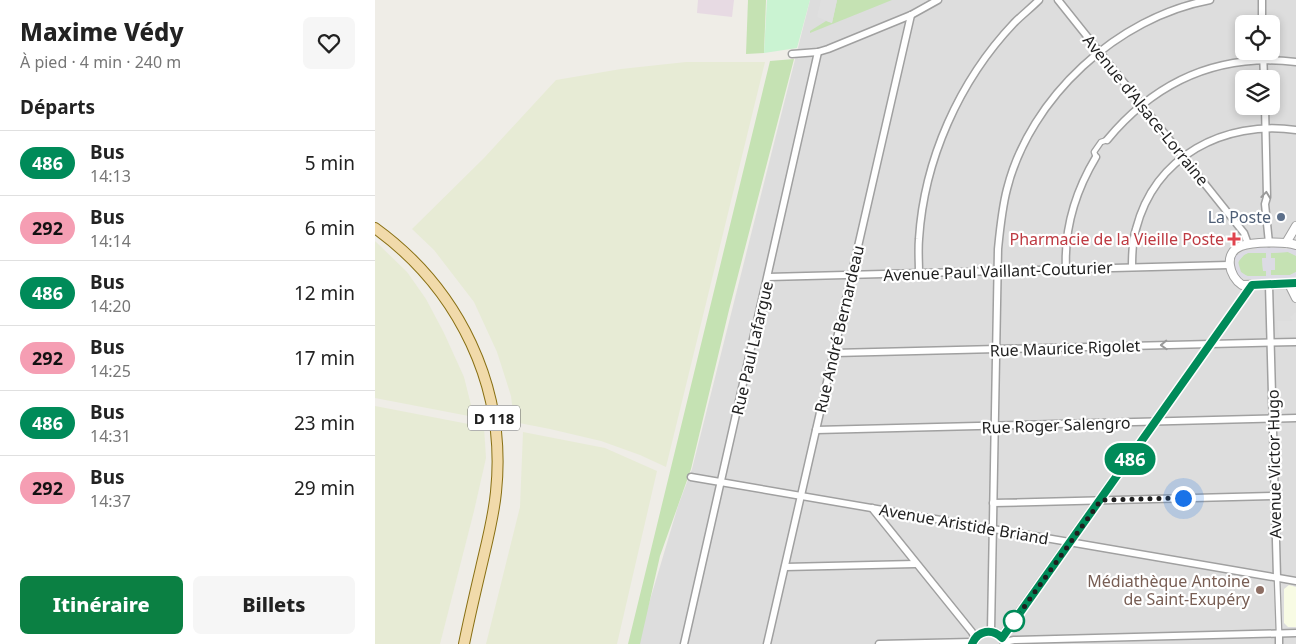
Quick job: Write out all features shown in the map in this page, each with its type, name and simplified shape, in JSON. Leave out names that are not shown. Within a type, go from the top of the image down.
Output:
[{"type":"main road","name":"D 118","points":[[375,228],[417,262],[445,297],[471,341],[481,366],[491,402],[496,426],[498,455],[496,492],[464,644]]},
{"type":"street","points":[[793,54],[818,52],[911,15],[938,0]]},
{"type":"street","points":[[919,273],[919,239],[926,189],[940,141],[958,100],[986,58],[1014,24],[1039,0]]},
{"type":"street","name":"Avenue d'Alsace-Lorraine","points":[[1058,0],[1243,233],[1249,244]]},
{"type":"street","points":[[991,631],[997,271],[1001,224],[1008,187],[1020,154],[1037,121],[1063,85],[1100,52],[1144,23],[1173,10],[1210,0]]},
{"type":"street","points":[[1262,0],[1262,15]]},
{"type":"street","name":"Rue André Bernardeau","points":[[767,644],[911,15]]},
{"type":"street","name":"Rue Paul Lafargue","points":[[684,644],[818,52]]},
{"type":"street","points":[[1263,61],[1264,70]]},
{"type":"street","points":[[1066,269],[1065,246],[1070,217],[1078,190],[1096,158],[1094,152],[1101,142],[1107,140],[1123,121],[1167,86],[1202,71],[1231,63],[1263,61],[1296,62]]},
{"type":"street","points":[[1265,115],[1267,197],[1265,213],[1269,243]]},
{"type":"street","points":[[1132,268],[1135,231],[1142,210],[1164,175],[1183,157],[1211,139],[1238,130],[1265,127],[1296,130]]},
{"type":"street","points":[[1286,243],[1296,226]]},
{"type":"street","points":[[1296,245],[1269,243],[1240,246],[1235,250],[1229,265],[1230,271],[1236,280],[1242,284],[1292,284],[1296,298]]},
{"type":"street","name":"Avenue Paul Vaillant-Couturier","points":[[768,278],[1229,265]]},
{"type":"street","points":[[1004,641],[1071,542],[1252,285]]},
{"type":"street","name":"Avenue Victor Hugo","points":[[1269,285],[1279,644]]},
{"type":"street","name":"Rue Maurice Rigolet","points":[[834,353],[1296,342]]},
{"type":"street","name":"Rue Roger Salengro","points":[[816,430],[1296,418]]},
{"type":"street","name":"Avenue Aristide Briand","points":[[691,477],[1296,581]]},
{"type":"street","points":[[993,503],[1275,496]]},
{"type":"street","points":[[872,508],[915,564],[972,632],[973,642]]},
{"type":"street","points":[[785,567],[915,564]]},
{"type":"street","points":[[879,644],[973,642],[982,633],[991,631],[1004,641],[1296,633]]},
{"type":"shaded area","points":[[698,0],[734,0],[732,17],[697,13]]},
{"type":"shaded area","points":[[810,0],[1296,0],[1296,644],[637,644],[678,506],[692,469]]},
{"type":"shaded area","points":[[821,0],[837,0],[832,23],[817,17]]},
{"type":"shaded area","points":[[686,62],[765,62],[666,467],[601,441],[514,422],[511,396],[497,352],[474,302],[434,250],[412,229],[484,158],[556,80],[621,69]]},
{"type":"shaded area","points":[[375,241],[407,272],[426,299],[464,377],[474,417],[375,398]]},
{"type":"shaded area","points":[[1280,247],[1281,249],[1296,249],[1296,256],[1288,252],[1271,253],[1271,258],[1275,258],[1275,270],[1271,270],[1271,275],[1290,275],[1296,272],[1296,276],[1279,278],[1279,281],[1265,281],[1265,279],[1250,279],[1238,276],[1235,266],[1236,259],[1234,259],[1237,254],[1256,250],[1256,248]],"holes":[[[1248,253],[1266,253],[1266,258],[1262,258],[1263,271],[1266,271],[1266,276],[1247,276],[1241,272],[1238,262],[1244,255]]]},
{"type":"shaded area","points":[[1296,312],[1296,335],[1279,336],[1277,321],[1293,321],[1290,317]]},
{"type":"shaded area","points":[[375,406],[484,427],[486,458],[440,644],[375,644]]},
{"type":"shaded area","points":[[523,432],[605,448],[657,471],[617,644],[486,644],[520,507]]},
{"type":"shaded area","points":[[1289,585],[1296,587],[1296,627],[1288,627],[1284,623],[1284,589]]},
{"type":"green space","points":[[748,0],[766,0],[764,53],[746,54]]},
{"type":"green space","points":[[767,0],[810,0],[797,48],[764,53]]},
{"type":"green space","points":[[837,0],[892,0],[810,33],[810,31],[826,21],[832,23]]},
{"type":"green space","points":[[794,59],[729,310],[691,469],[660,556],[640,644],[628,644],[770,61]]},
{"type":"green space","points":[[1288,252],[1296,255],[1296,272],[1290,275],[1271,276],[1271,270],[1275,270],[1275,258],[1271,258],[1271,253]]},
{"type":"green space","points":[[1248,253],[1266,253],[1266,258],[1262,259],[1263,270],[1266,271],[1266,276],[1253,277],[1241,273],[1238,267],[1239,260]]},
{"type":"bus line","name":"486","points":[[972,644],[978,635],[986,631],[996,633],[1002,638],[1157,422],[1252,285],[1296,283]]},
{"type":"place","name":"La Poste","points":[[1281,217]]},
{"type":"place","name":"Pharmacie de la Vieille Poste","points":[[1234,239]]},
{"type":"place","name":"Médiathèque Antoine de Saint-Exupéry","points":[[1260,590]]},
{"type":"route","points":[[1014,621],[1101,500],[1183,498]]}]
